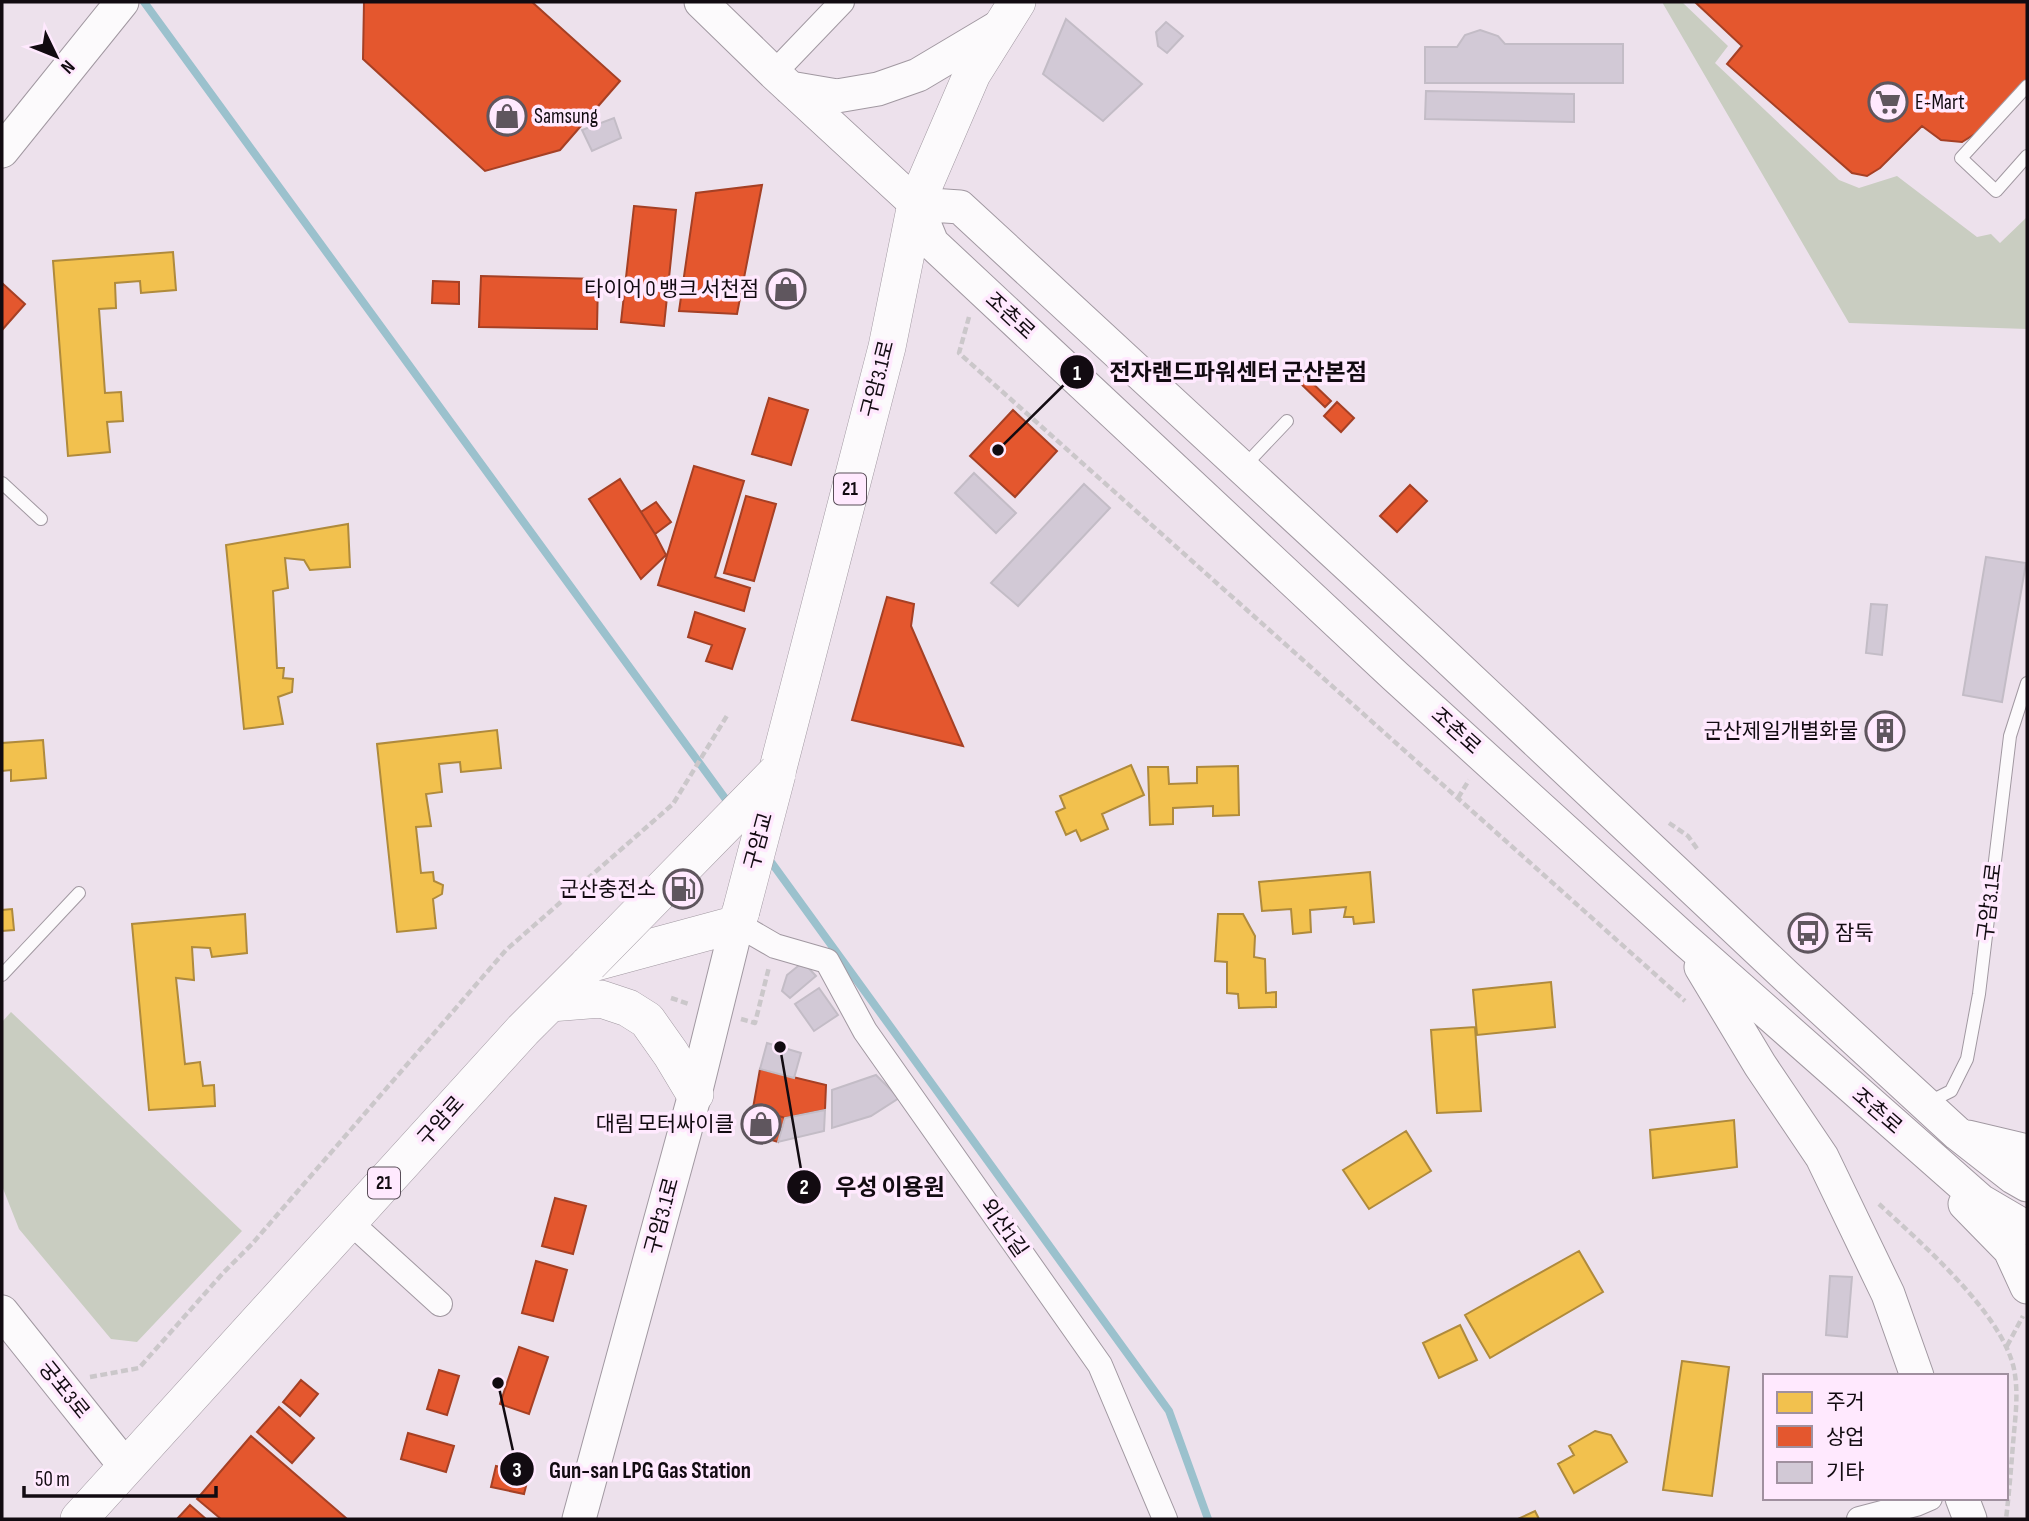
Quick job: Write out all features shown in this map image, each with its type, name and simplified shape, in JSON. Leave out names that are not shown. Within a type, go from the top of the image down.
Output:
[{"type":"main road","name":"구암3.1로","points":[[778,772],[887,347],[916,204],[972,74],[1009,13]]},
{"type":"main road","name":"구암교","points":[[739,918],[778,772]]},
{"type":"main road","points":[[589,964],[778,772]]},
{"type":"main road","name":"구암로","points":[[84,1517],[126,1467],[523,1030],[589,964],[739,918]]},
{"type":"main road","points":[[550,1003],[601,999],[628,1008],[647,1020],[695,1094]]},
{"type":"street","points":[[11,140],[122,2]]},
{"type":"street","name":"조촌로","points":[[702,2],[782,81],[916,204],[932,243],[1384,666],[1683,938],[1895,1126],[1981,1201],[2027,1228]]},
{"type":"street","points":[[842,2],[782,81],[837,96],[878,89],[918,75],[1009,13]]},
{"type":"street","name":"조촌로","points":[[916,204],[960,207],[1958,1134],[2027,1185]]},
{"type":"street","name":"외산1길","points":[[739,918],[775,946],[827,961],[864,1031],[1100,1364],[1165,1519]]},
{"type":"street","name":"구암3.1로","points":[[579,1519],[695,1094],[739,918]]},
{"type":"street","points":[[1683,938],[1760,1065],[1822,1157],[1888,1294],[1916,1374]]},
{"type":"street","points":[[1895,1126],[2010,1250],[2027,1287]]},
{"type":"street","points":[[1958,1134],[2027,1151]]},
{"type":"street","points":[[350,1222],[440,1304]]},
{"type":"street","name":"궁포3로","points":[[2,1312],[126,1467]]},
{"type":"street","points":[[1963,1500],[1970,1519]]},
{"type":"street","points":[[1859,1519],[1920,1507]]},
{"type":"lane","points":[[2027,86],[1961,158],[1996,191],[2027,156]]},
{"type":"lane","points":[[1236,463],[1250,460],[1287,421]]},
{"type":"lane","points":[[2,483],[41,519]]},
{"type":"lane","name":"구암3.1로","points":[[1926,1104],[1951,1091],[1968,1059],[1979,994],[2010,736],[2027,683]]},
{"type":"lane","points":[[2,975],[79,893]]},
{"type":"path","points":[[959,353],[1690,1007]]},
{"type":"path","points":[[98,1376],[139,1368],[252,1244],[506,950],[673,804],[728,714]]},
{"type":"path","points":[[755,1023],[775,946]]},
{"type":"path","points":[[1876,1202],[1933,1255],[1986,1313],[2007,1346],[2014,1370],[2017,1405],[2008,1498]]},
{"type":"path","points":[[2007,1346],[2027,1309]]},
{"type":"path","points":[[2006,1519],[2008,1500]]},
{"type":"shaded area","points":[[1662,2],[1682,2],[1728,46],[1715,63],[1839,180],[1859,188],[1897,176],[1977,237],[1991,234],[2000,243],[2027,217],[2027,329],[1849,323]]},
{"type":"shaded area","points":[[11,1012],[242,1231],[137,1342],[111,1339],[19,1229],[2,1186],[2,1022]]},
{"type":"building: 주거","points":[[173,252],[176,290],[141,293],[140,281],[115,283],[116,308],[99,309],[105,393],[121,392],[123,421],[107,422],[110,452],[68,456],[53,261]]},
{"type":"building: 주거","points":[[348,524],[350,567],[310,570],[304,560],[285,558],[288,588],[273,591],[277,668],[284,668],[283,678],[293,679],[292,692],[278,697],[283,724],[244,729],[226,545]]},
{"type":"building: 주거","points":[[497,730],[501,768],[461,772],[460,762],[439,764],[442,792],[426,794],[431,826],[416,827],[421,873],[433,872],[434,881],[443,885],[442,894],[433,899],[436,928],[397,932],[377,744]]},
{"type":"building: 주거","points":[[43,740],[46,778],[11,781],[11,770],[2,771],[2,743]]},
{"type":"building: 주거","points":[[1131,765],[1144,795],[1102,814],[1108,829],[1081,841],[1076,830],[1066,835],[1056,812],[1065,808],[1060,796]]},
{"type":"building: 주거","points":[[1238,766],[1239,815],[1213,816],[1213,806],[1173,808],[1173,824],[1150,825],[1148,767],[1168,767],[1169,784],[1197,783],[1197,767]]},
{"type":"building: 주거","points":[[1370,872],[1374,922],[1354,924],[1353,917],[1344,917],[1346,907],[1310,910],[1311,932],[1293,934],[1291,909],[1262,911],[1259,882]]},
{"type":"building: 주거","points":[[12,909],[14,930],[2,931],[2,910]]},
{"type":"building: 주거","points":[[245,914],[247,953],[212,957],[210,948],[192,947],[194,980],[176,978],[185,1064],[200,1062],[203,1086],[214,1085],[215,1106],[149,1110],[132,924]]},
{"type":"building: 주거","points":[[1218,914],[1243,914],[1255,936],[1254,957],[1265,959],[1266,993],[1276,992],[1276,1007],[1239,1008],[1238,994],[1227,993],[1227,962],[1215,961]]},
{"type":"building: 주거","points":[[1551,982],[1555,1027],[1477,1035],[1473,990]]},
{"type":"building: 주거","points":[[1475,1027],[1481,1111],[1437,1113],[1431,1030]]},
{"type":"building: 주거","points":[[1734,1120],[1737,1167],[1653,1178],[1650,1130]]},
{"type":"building: 주거","points":[[1406,1131],[1431,1171],[1369,1209],[1343,1170]]},
{"type":"building: 주거","points":[[1579,1251],[1603,1292],[1490,1358],[1465,1315]]},
{"type":"building: 주거","points":[[1460,1325],[1477,1360],[1439,1378],[1423,1343]]},
{"type":"building: 주거","points":[[1682,1361],[1729,1367],[1712,1496],[1663,1490]]},
{"type":"building: 주거","points":[[1595,1431],[1611,1435],[1627,1462],[1574,1493],[1558,1464],[1574,1455],[1569,1446]]},
{"type":"building: 주거","points":[[1535,1511],[1539,1519],[1518,1519]]},
{"type":"building: 상업","name":"Samsung","points":[[364,2],[532,2],[620,81],[560,150],[485,171],[363,59]]},
{"type":"building: 상업","name":"E-Mart","points":[[2027,2],[2027,79],[1978,132],[1962,142],[1941,140],[1922,126],[1880,168],[1867,176],[1852,173],[1727,64],[1742,46],[1696,3]]},
{"type":"building: 상업","points":[[762,185],[737,314],[679,311],[696,193]]},
{"type":"building: 상업","points":[[634,206],[676,210],[664,326],[621,322]]},
{"type":"building: 상업","points":[[481,276],[598,279],[597,329],[479,327]]},
{"type":"building: 상업","points":[[433,281],[459,282],[459,304],[432,303]]},
{"type":"building: 상업","points":[[2,283],[25,304],[2,330]]},
{"type":"building: 상업","points":[[1305,376],[1331,401],[1325,407],[1299,382]]},
{"type":"building: 상업","points":[[769,398],[808,410],[791,465],[752,454]]},
{"type":"building: 상업","points":[[1337,402],[1354,418],[1341,432],[1324,416]]},
{"type":"building: 상업","points":[[1013,410],[1057,451],[1015,497],[970,456]]},
{"type":"building: 상업","points":[[694,466],[744,481],[715,577],[750,588],[744,611],[658,585]]},
{"type":"building: 상업","points":[[620,479],[666,555],[641,579],[589,499]]},
{"type":"building: 상업","points":[[1410,485],[1427,501],[1397,532],[1380,516]]},
{"type":"building: 상업","points":[[746,496],[776,504],[754,581],[724,573]]},
{"type":"building: 상업","points":[[656,502],[671,522],[655,534],[641,512]]},
{"type":"building: 상업","points":[[887,597],[914,604],[911,626],[963,746],[852,720]]},
{"type":"building: 상업","points":[[695,612],[745,629],[732,669],[706,661],[712,645],[688,637]]},
{"type":"building: 상업","points":[[760,1069],[826,1085],[825,1110],[785,1118],[753,1108]]},
{"type":"building: 상업","points":[[753,1108],[785,1118],[778,1142],[746,1132]]},
{"type":"building: 상업","points":[[555,1198],[586,1206],[573,1254],[542,1246]]},
{"type":"building: 상업","points":[[536,1261],[567,1270],[553,1321],[522,1313]]},
{"type":"building: 상업","points":[[519,1347],[548,1357],[529,1414],[500,1404]]},
{"type":"building: 상업","points":[[439,1370],[459,1376],[447,1415],[427,1409]]},
{"type":"building: 상업","points":[[301,1380],[318,1394],[300,1416],[283,1402]]},
{"type":"building: 상업","points":[[279,1407],[314,1438],[292,1463],[257,1432]]},
{"type":"building: 상업","points":[[408,1433],[454,1446],[446,1472],[401,1459]]},
{"type":"building: 상업","points":[[251,1436],[346,1518],[221,1519],[197,1499]]},
{"type":"building: 상업","points":[[496,1466],[529,1474],[524,1494],[491,1487]]},
{"type":"building: 상업","points":[[190,1505],[206,1519],[177,1519]]},
{"type":"building: 기타","points":[[1066,19],[1142,84],[1103,121],[1043,74]]},
{"type":"building: 기타","points":[[1166,22],[1183,36],[1167,53],[1158,46],[1156,32]]},
{"type":"building: 기타","points":[[1480,30],[1498,36],[1505,44],[1623,44],[1623,83],[1425,83],[1425,47],[1457,47],[1465,35]]},
{"type":"building: 기타","points":[[1426,91],[1574,94],[1574,122],[1425,119]]},
{"type":"building: 기타","points":[[614,118],[621,138],[592,151],[582,130]]},
{"type":"building: 기타","points":[[974,473],[1016,513],[996,533],[955,493]]},
{"type":"building: 기타","points":[[1084,484],[1110,508],[1018,606],[991,583]]},
{"type":"building: 기타","points":[[1986,557],[2026,563],[2002,702],[1963,695]]},
{"type":"building: 기타","points":[[1871,604],[1887,605],[1882,655],[1866,653]]},
{"type":"building: 기타","name":"군산제일개별화물","points":[[1881,712],[1893,713],[1889,750],[1877,749]]},
{"type":"building: 기타","points":[[803,962],[816,976],[790,998],[782,991],[787,975]]},
{"type":"building: 기타","points":[[819,988],[838,1015],[814,1031],[795,1004]]},
{"type":"building: 기타","points":[[767,1043],[801,1053],[794,1078],[760,1069]]},
{"type":"building: 기타","points":[[876,1075],[899,1098],[871,1116],[832,1128],[832,1090]]},
{"type":"building: 기타","points":[[825,1110],[824,1131],[778,1142],[785,1118]]},
{"type":"building: 기타","points":[[1830,1276],[1852,1277],[1847,1337],[1826,1335]]},
{"type":"waterway","points":[[144,2],[730,805]]},
{"type":"waterway","points":[[766,855],[1169,1411],[1208,1519]]},
{"type":"place","name":"E-Mart","points":[[1888,102]]},
{"type":"place","name":"Samsung","points":[[507,116]]},
{"type":"place","name":"타이어 O 뱅크 서천점","points":[[786,289]]},
{"type":"place","name":"전자랜드파워센터 군산본점","points":[[998,450]]},
{"type":"place","name":"군산제일개별화물","points":[[1885,731]]},
{"type":"place","name":"군산충전소","points":[[683,889]]},
{"type":"place","name":"잠둑","points":[[1808,933]]},
{"type":"place","name":"우성 이용원","points":[[780,1047]]},
{"type":"place","name":"대림 모터싸이클","points":[[761,1124]]},
{"type":"place","name":"Gun-san LPG Gas Station","points":[[498,1383]]}]
